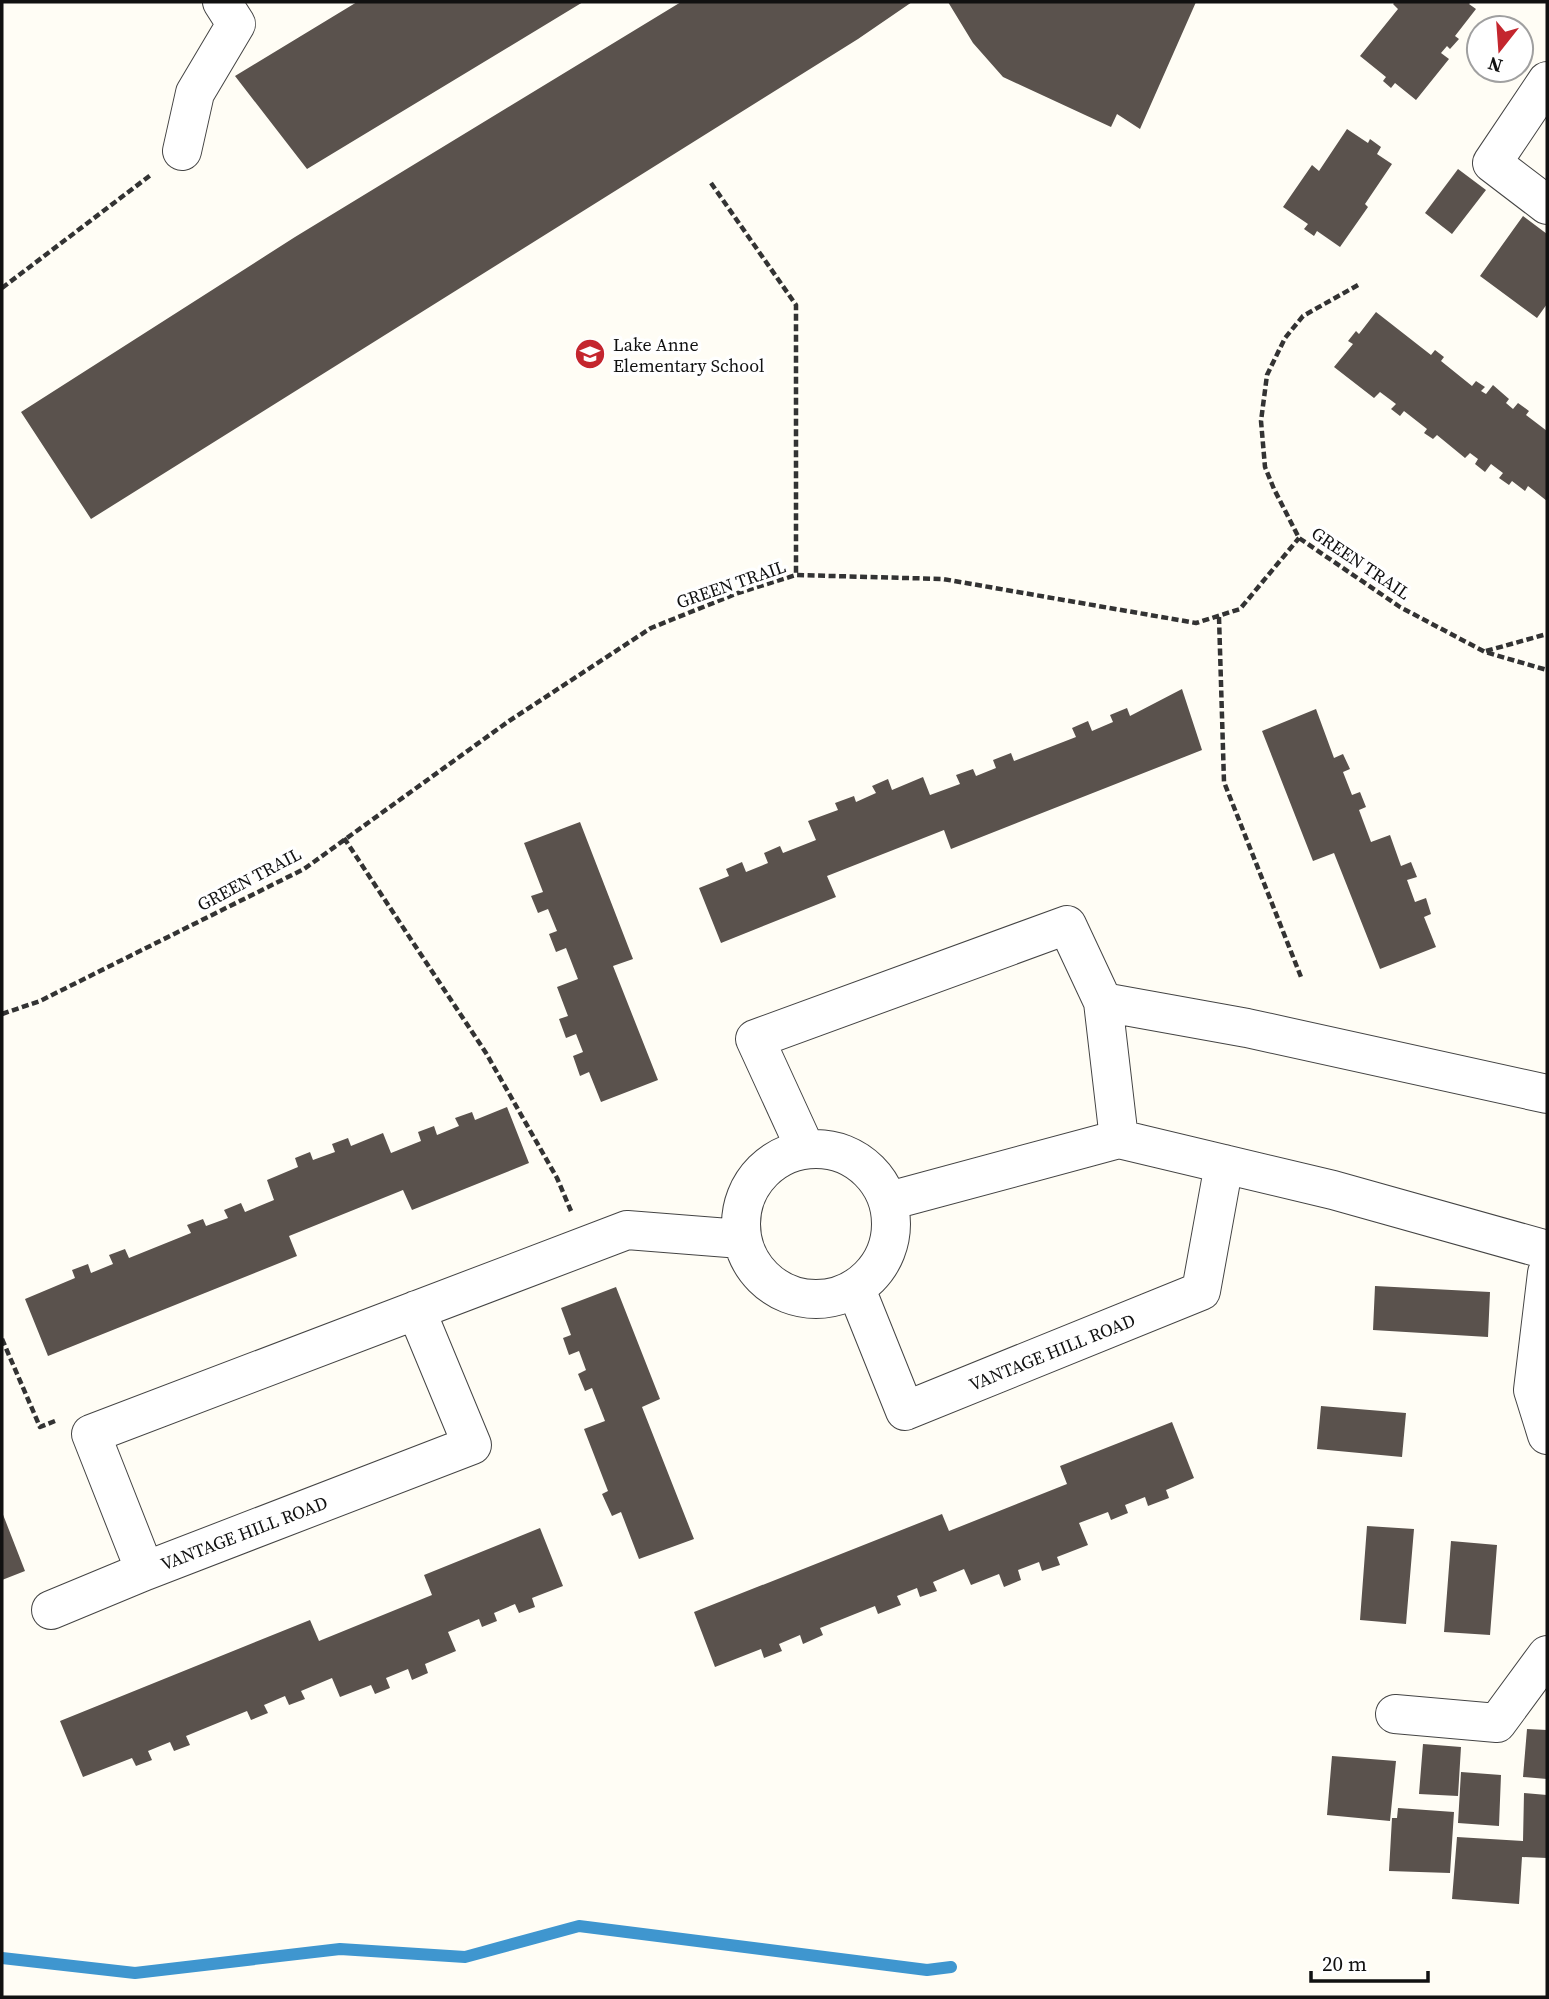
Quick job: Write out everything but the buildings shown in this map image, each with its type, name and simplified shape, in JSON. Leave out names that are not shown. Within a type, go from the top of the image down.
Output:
[{"type":"street","points":[[182,151],[195,93],[236,24],[222,2]]},
{"type":"street","points":[[1547,81],[1492,163],[1547,205]]},
{"type":"street","points":[[805,1149],[755,1039],[1067,925],[1103,1002],[1119,1139]]},
{"type":"street","points":[[1103,1002],[1247,1028],[1547,1094]]},
{"type":"street","points":[[889,1201],[1119,1139],[1333,1190],[1547,1250]]},
{"type":"street","points":[[827,1148],[852,1157],[876,1176],[889,1201],[892,1230],[886,1255],[876,1272],[856,1289],[837,1297],[811,1300],[795,1297],[772,1285],[752,1264],[741,1239],[741,1211],[753,1180],[780,1156],[805,1149],[827,1148]]},
{"type":"street","name":"VANTAGE HILL ROAD","points":[[856,1289],[905,1412],[1202,1291],[1224,1164]]},
{"type":"street","points":[[91,1434],[627,1230],[741,1239]]},
{"type":"street","points":[[1547,1273],[1533,1390],[1547,1435]]},
{"type":"street","name":"VANTAGE HILL ROAD","points":[[91,1434],[145,1571],[471,1445],[416,1310]]},
{"type":"street","points":[[51,1610],[145,1571]]},
{"type":"street","points":[[1395,1714],[1497,1723],[1547,1655]]},
{"type":"path","points":[[2,288],[182,151]]},
{"type":"path","points":[[711,183],[796,304],[796,575]]},
{"type":"path","points":[[1299,538],[1265,467],[1261,421],[1267,375],[1285,338],[1303,316],[1358,285]]},
{"type":"path","name":"GREEN TRAIL","points":[[2,1014],[40,1001],[304,869],[509,721],[651,628],[738,593],[796,575],[943,579],[1196,623],[1240,609],[1299,538],[1401,607],[1485,652],[1547,670]]},
{"type":"path","points":[[1219,617],[1224,782],[1301,977]]},
{"type":"path","points":[[1485,652],[1547,634]]},
{"type":"path","points":[[344,838],[486,1054],[557,1178],[585,1245]]},
{"type":"path","points":[[2,1339],[40,1427],[86,1408],[91,1434]]},
{"type":"waterway","points":[[2,1958],[135,1973],[340,1949],[465,1957],[579,1926],[927,1970],[951,1967]]},
{"type":"place","name":"Lake Anne Elementary School","points":[[590,354]]}]
